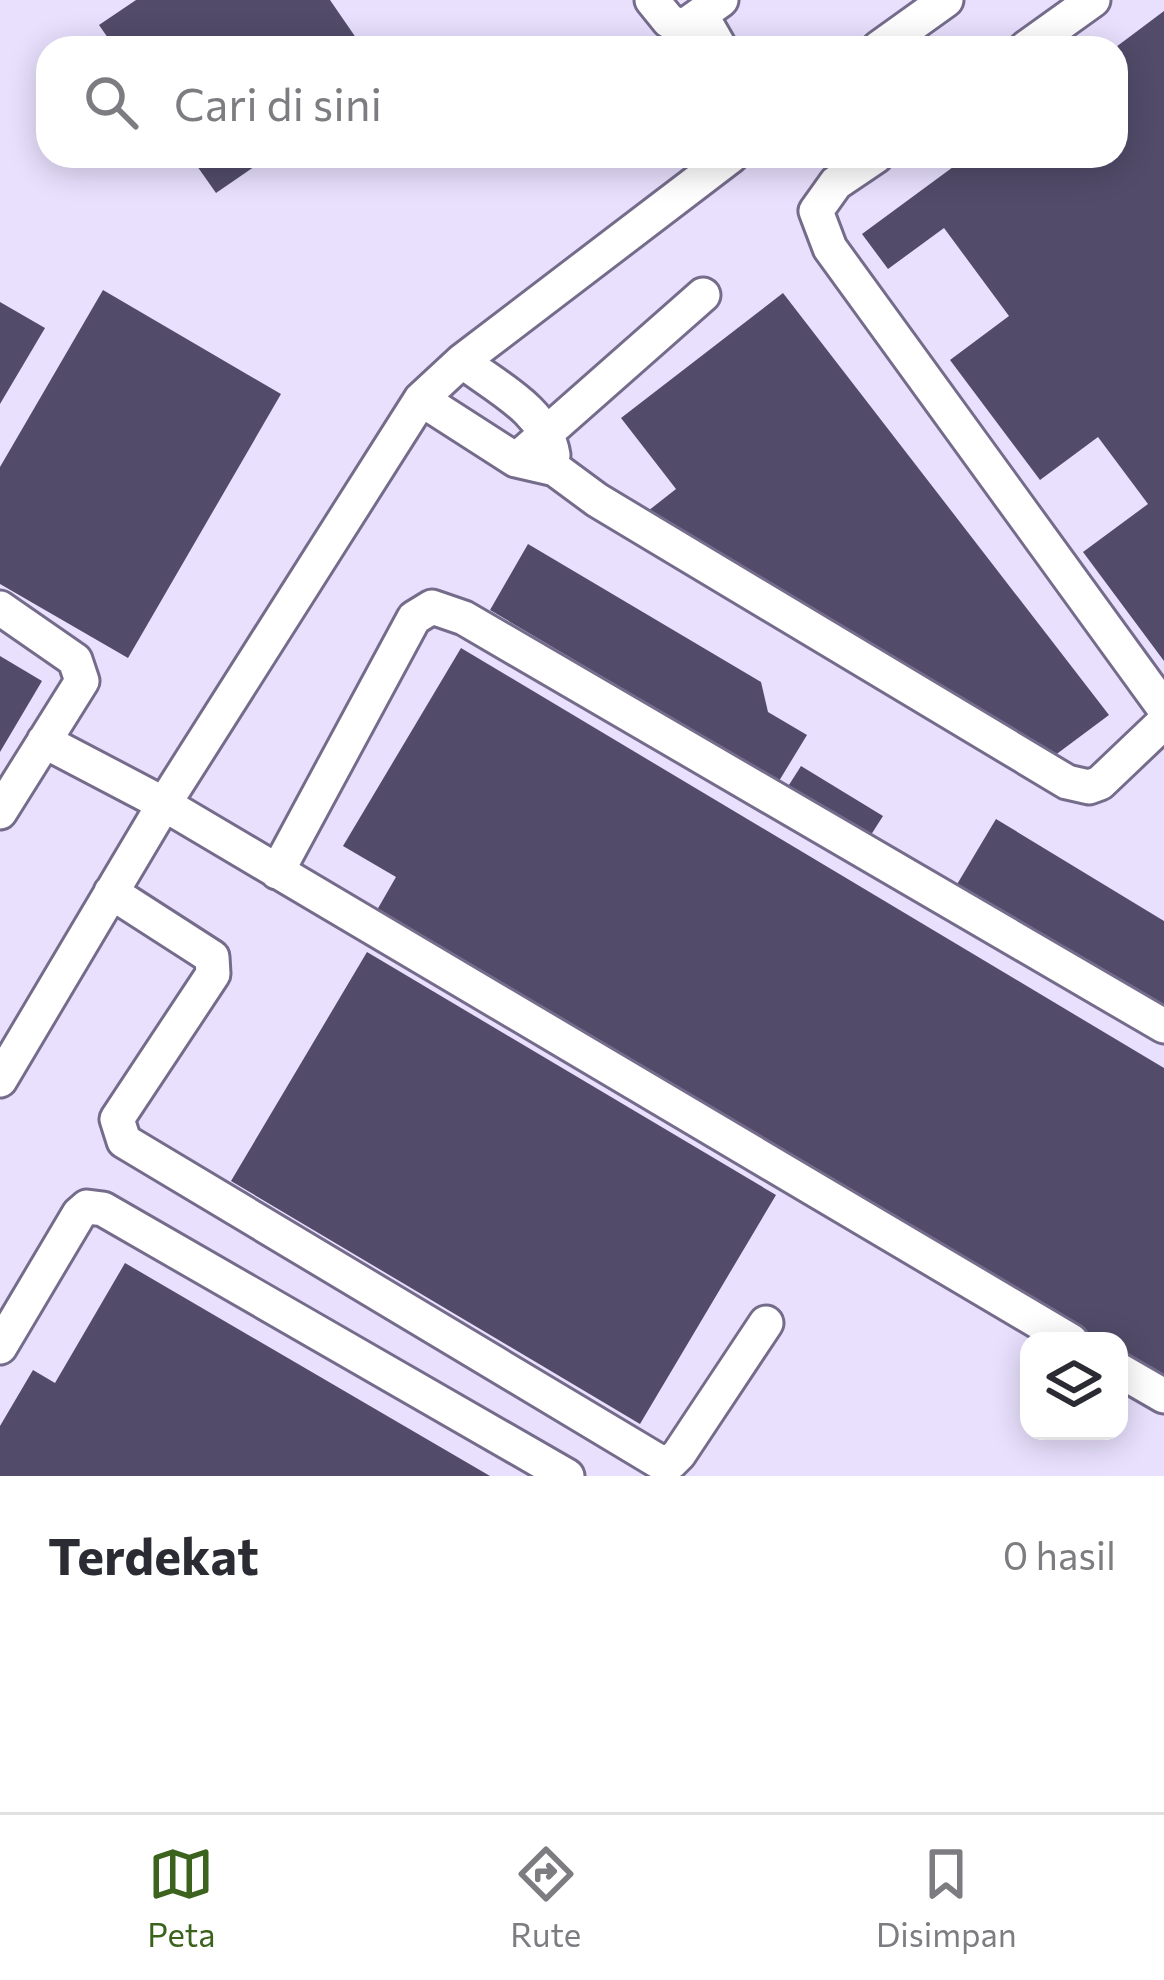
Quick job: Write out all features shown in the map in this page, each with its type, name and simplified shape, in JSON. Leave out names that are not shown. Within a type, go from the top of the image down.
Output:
[{"type":"street","points":[[652,0],[680,26],[711,7]]},
{"type":"street","points":[[896,36],[946,0]]},
{"type":"street","points":[[1043,36],[1091,1]]},
{"type":"street","points":[[0,1080],[164,805],[421,399],[462,361],[715,168]]},
{"type":"street","points":[[858,168],[836,183],[816,211],[830,248],[1164,708]]},
{"type":"street","points":[[517,460],[703,295]]},
{"type":"street","points":[[462,361],[549,433],[555,469]]},
{"type":"street","points":[[421,399],[517,460],[555,469],[597,500],[1066,782],[1089,787],[1100,783],[1164,722]]},
{"type":"street","points":[[277,872],[414,618],[431,607],[464,618],[1164,1026]]},
{"type":"street","points":[[0,608],[78,665],[82,681],[0,812]]},
{"type":"street","points":[[44,741],[164,805],[1056,1332]]},
{"type":"street","points":[[111,892],[197,943],[212,957],[213,974],[117,1118],[124,1141],[658,1461],[671,1462],[679,1454],[766,1323]]},
{"type":"street","points":[[0,1347],[79,1214],[87,1207],[103,1210],[567,1476]]},
{"type":"street","points":[[1128,1375],[1164,1396]]},
{"type":"building","points":[[136,0],[330,0],[355,36],[107,36],[99,25]]},
{"type":"building","points":[[1164,11],[1164,661],[1083,552],[1148,504],[1098,437],[1040,480],[950,360],[1009,316],[944,228],[888,269],[862,234],[952,168],[1128,168],[1128,38]]},
{"type":"building","points":[[198,168],[252,168],[216,193]]},
{"type":"building","points":[[103,290],[281,394],[128,658],[0,584],[0,467]]},
{"type":"building","points":[[783,293],[1109,715],[1054,756],[648,511],[676,489],[621,418]]},
{"type":"building","points":[[0,302],[45,328],[0,404]]},
{"type":"building","points":[[528,544],[761,682],[768,712],[807,735],[779,781],[490,610]]},
{"type":"building","points":[[461,648],[1164,1068],[1164,1380],[1128,1358],[1128,1332],[1084,1332],[377,910],[396,877],[343,846]]},
{"type":"building","points":[[0,656],[42,681],[0,752]]},
{"type":"building","points":[[801,766],[883,816],[869,838],[787,788]]},
{"type":"building","points":[[996,819],[1164,921],[1164,1013],[956,886]]},
{"type":"building","points":[[367,952],[776,1195],[640,1424],[231,1181]]},
{"type":"building","points":[[125,1263],[490,1476],[0,1476],[0,1426],[33,1370],[55,1383]]}]
